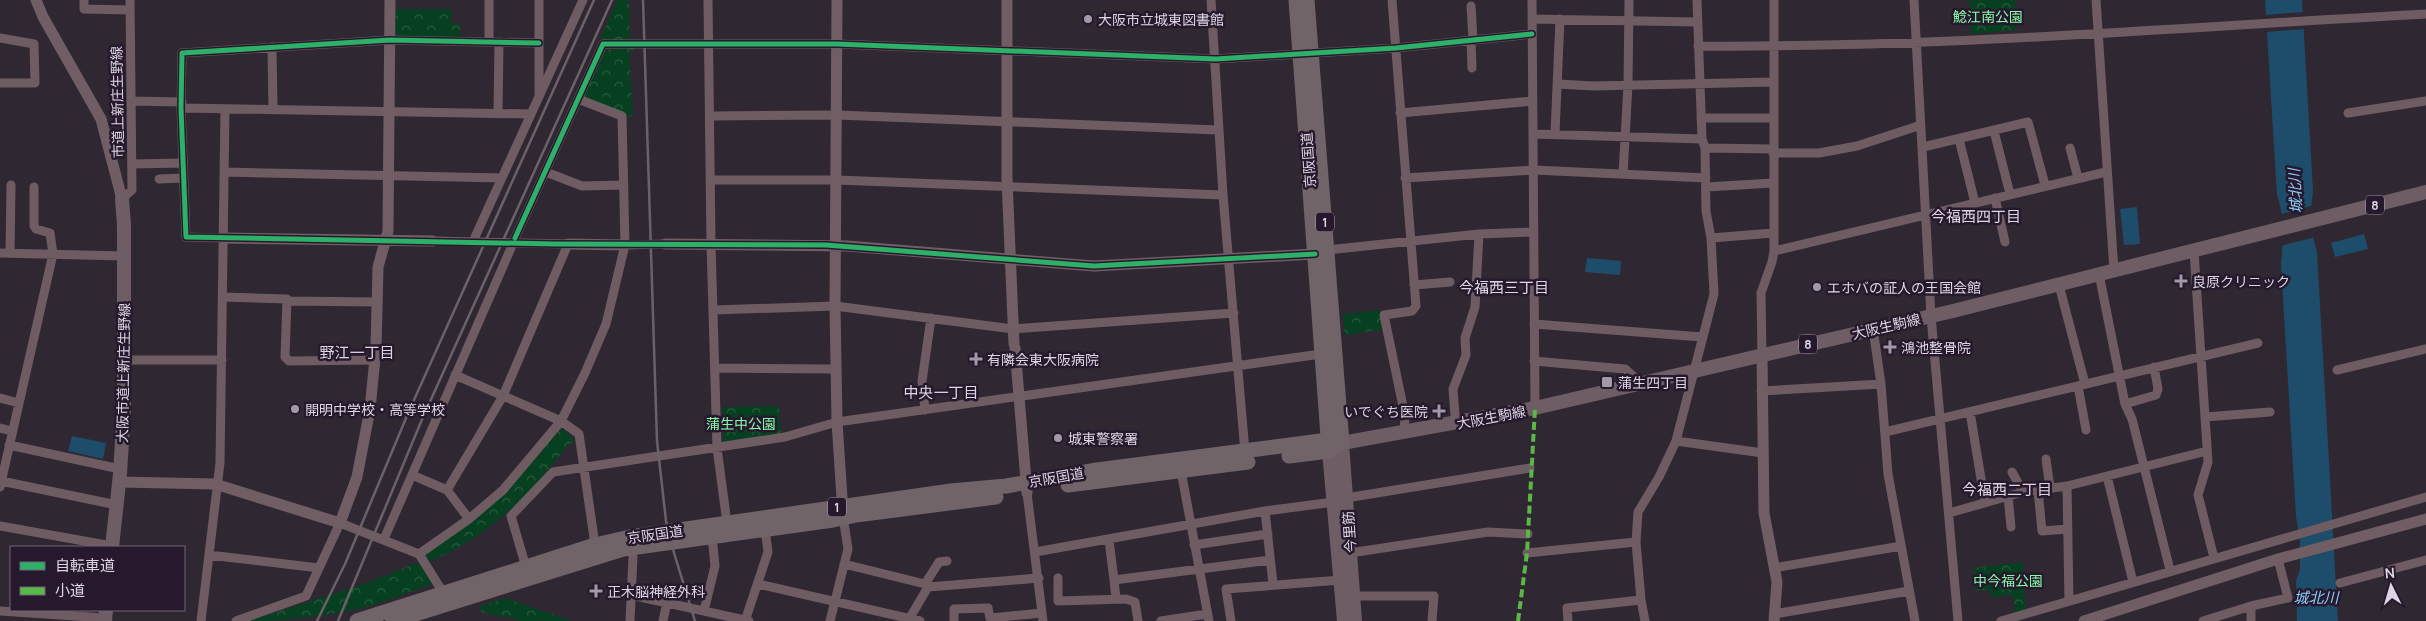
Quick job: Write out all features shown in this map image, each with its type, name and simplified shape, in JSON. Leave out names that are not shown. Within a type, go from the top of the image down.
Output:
[{"type":"highway","name":"京阪国道","points":[[1296,0],[1306,52]]},
{"type":"highway","name":"京阪国道","points":[[1307,0],[1306,52],[1333,445]]},
{"type":"highway","name":"京阪国道","points":[[1321,252],[1321,354],[1333,445]]},
{"type":"highway","name":"京阪国道","points":[[1026,488],[1097,470],[1245,452],[1333,445]]},
{"type":"highway","name":"京阪国道","points":[[393,621],[609,552],[631,542],[727,523],[843,512],[1026,488],[1181,471],[1333,445]]},
{"type":"highway","name":"京阪国道","points":[[357,621],[595,545],[712,536],[765,529],[843,512]]},
{"type":"main road","name":"大阪生駒線","points":[[1333,445],[1461,423],[1534,408],[1931,316],[2325,219],[2426,192]]},
{"type":"main road","name":"大阪市道上新庄生野線","points":[[112,546],[120,476],[124,360],[122,199]]},
{"type":"main road","name":"今里筋","points":[[1333,445],[1340,500],[1350,553],[1356,621]]},
{"type":"main road","name":"今里筋","points":[[1340,500],[1340,580],[1344,621]]},
{"type":"street","points":[[36,0],[43,18],[101,120],[122,199]]},
{"type":"street","points":[[84,0],[84,9],[130,5]]},
{"type":"street","points":[[236,621],[306,596],[340,523],[357,477],[370,409],[376,360],[378,267],[388,230],[390,0]]},
{"type":"street","points":[[489,0],[489,42]]},
{"type":"street","points":[[539,0],[539,96]]},
{"type":"street","points":[[475,237],[583,0]]},
{"type":"street","points":[[708,0],[711,244],[717,448],[727,523]]},
{"type":"street","points":[[830,621],[848,549],[843,512],[837,422],[835,306],[837,0]]},
{"type":"street","points":[[954,621],[954,609],[988,608],[990,619],[1042,617],[1039,578],[1026,488],[1013,329],[1007,185],[1007,0]]},
{"type":"street","points":[[1211,0],[1216,59],[1218,130],[1245,452]]},
{"type":"street","points":[[1392,0],[1416,306],[1412,311],[1384,315],[1405,416],[1404,433]]},
{"type":"street","points":[[1532,0],[1534,408]]},
{"type":"street","points":[[1623,174],[1628,85],[1629,0]]},
{"type":"street","points":[[1645,621],[1641,600],[1636,542],[1638,512],[1659,477],[1676,441],[1696,370],[1702,337],[1714,294],[1711,238],[1706,211],[1705,148],[1702,139],[1697,0]]},
{"type":"street","points":[[1774,0],[1776,47],[1773,82],[1774,251],[1761,292],[1764,514],[1777,582],[1774,618],[1909,591]]},
{"type":"street","points":[[1914,0],[1931,316],[1958,621]]},
{"type":"street","points":[[2096,0],[2114,271]]},
{"type":"street","name":"市道上新庄生野線","points":[[122,199],[132,190],[130,5]]},
{"type":"street","points":[[1471,6],[1472,68]]},
{"type":"street","points":[[1698,46],[1776,47],[1917,43],[2426,14]]},
{"type":"street","points":[[1532,19],[1697,22]]},
{"type":"street","points":[[1556,134],[1560,19]]},
{"type":"street","points":[[515,238],[603,44],[837,44],[1216,59],[1396,48],[1532,34]]},
{"type":"street","points":[[0,38],[34,44],[35,83],[0,83]]},
{"type":"street","points":[[539,43],[390,40],[182,53],[186,237],[624,245],[836,246],[1094,266],[1229,260],[1410,243],[1479,234],[1534,232]]},
{"type":"street","points":[[498,114],[499,42]]},
{"type":"street","points":[[272,47],[273,110]]},
{"type":"street","points":[[1558,84],[1628,85],[1699,82],[1773,82]]},
{"type":"street","points":[[419,554],[470,520],[504,490],[561,420],[585,373],[606,324],[624,245],[622,116],[578,99]]},
{"type":"street","points":[[131,101],[225,109],[530,114]]},
{"type":"street","points":[[1400,113],[1533,101]]},
{"type":"street","points":[[2348,113],[2426,101]]},
{"type":"street","points":[[201,621],[220,463],[225,109]]},
{"type":"street","points":[[710,116],[837,116],[1218,130]]},
{"type":"street","points":[[1701,118],[1773,118]]},
{"type":"street","points":[[1923,147],[2028,122],[2045,185]]},
{"type":"street","points":[[1705,148],[1819,153],[1857,146],[1921,125]]},
{"type":"street","points":[[1994,131],[2010,194]]},
{"type":"street","points":[[1533,134],[1702,139]]},
{"type":"street","points":[[1959,139],[1975,203]]},
{"type":"street","points":[[2070,148],[2078,178]]},
{"type":"street","points":[[132,164],[184,163]]},
{"type":"street","points":[[1405,178],[1534,170],[1623,174],[1706,183],[1773,183]]},
{"type":"street","points":[[224,172],[502,178]]},
{"type":"street","points":[[546,172],[582,186],[624,185]]},
{"type":"street","points":[[1774,251],[2106,172]]},
{"type":"street","points":[[159,179],[184,178]]},
{"type":"street","points":[[711,180],[837,180],[1007,185],[1223,195]]},
{"type":"street","points":[[10,253],[11,185]]},
{"type":"street","points":[[34,187],[34,228],[50,233],[53,254],[19,403],[12,431],[5,446],[1,484],[117,505]]},
{"type":"street","points":[[1995,198],[2005,242]]},
{"type":"street","points":[[1461,423],[1455,415],[1453,389],[1466,355],[1465,338],[1475,307],[1479,234]]},
{"type":"street","points":[[1711,238],[1773,234]]},
{"type":"street","points":[[447,490],[503,396],[568,244]]},
{"type":"street","points":[[384,539],[512,248]]},
{"type":"street","points":[[2194,251],[2208,462],[2198,495],[2214,558]]},
{"type":"street","points":[[0,253],[124,256]]},
{"type":"street","points":[[2100,274],[2125,404],[2132,419],[2170,570]]},
{"type":"street","points":[[1414,285],[1450,282]]},
{"type":"street","points":[[2059,284],[2082,385],[2086,430]]},
{"type":"street","points":[[223,297],[378,302]]},
{"type":"street","points":[[287,300],[285,357],[289,360],[376,360]]},
{"type":"street","points":[[714,310],[835,306],[1013,329],[1234,313]]},
{"type":"street","points":[[925,410],[922,381],[931,318]]},
{"type":"street","points":[[1534,324],[1702,337]]},
{"type":"street","points":[[1873,329],[1881,384],[1888,474],[1915,621]]},
{"type":"street","points":[[1885,432],[2258,343]]},
{"type":"street","points":[[2337,370],[2426,349]]},
{"type":"street","points":[[526,568],[511,516],[553,472],[785,437],[837,422],[1321,354]]},
{"type":"street","points":[[124,360],[222,360]]},
{"type":"street","points":[[1534,361],[1624,369],[1640,383]]},
{"type":"street","points":[[2125,404],[2156,395],[2158,389],[2154,367]]},
{"type":"street","points":[[716,368],[836,369]]},
{"type":"street","points":[[455,375],[561,420],[579,434],[595,545]]},
{"type":"street","points":[[1761,391],[1881,384]]},
{"type":"street","points":[[0,398],[19,403]]},
{"type":"street","points":[[1970,412],[1985,503]]},
{"type":"street","points":[[2205,417],[2270,412]]},
{"type":"street","points":[[0,428],[12,431]]},
{"type":"street","points":[[1676,441],[1763,453]]},
{"type":"street","points":[[5,446],[120,476],[218,485],[340,523],[419,554],[444,594]]},
{"type":"street","points":[[1948,513],[2023,492],[2067,486],[2207,451]]},
{"type":"street","points":[[2046,459],[2050,488]]},
{"type":"street","points":[[1035,552],[1265,510],[1340,500],[1530,468]]},
{"type":"street","points":[[1161,621],[1208,617],[1181,471]]},
{"type":"street","points":[[2012,472],[2023,492]]},
{"type":"street","points":[[412,475],[447,490],[470,520]]},
{"type":"street","points":[[2107,476],[2133,582]]},
{"type":"street","points":[[2067,486],[2069,600]]},
{"type":"street","points":[[2038,490],[2042,532],[2068,529]]},
{"type":"street","points":[[2008,496],[2011,527]]},
{"type":"street","points":[[2001,621],[2031,617],[2069,600],[2426,497]]},
{"type":"street","points":[[1265,510],[1273,584]]},
{"type":"street","points":[[2084,621],[2278,559],[2426,519]]},
{"type":"street","points":[[0,526],[107,546]]},
{"type":"street","points":[[631,595],[746,621],[768,552],[765,529]]},
{"type":"street","points":[[1350,553],[1488,532],[1528,534]]},
{"type":"street","points":[[1194,545],[1268,534]]},
{"type":"street","points":[[704,611],[715,566],[712,536]]},
{"type":"street","points":[[1109,540],[1116,599]]},
{"type":"street","points":[[630,621],[633,557],[631,542]]},
{"type":"street","points":[[1526,553],[1636,542]]},
{"type":"street","points":[[1774,568],[1901,546]]},
{"type":"street","points":[[209,555],[319,568]]},
{"type":"street","points":[[2209,620],[2251,606],[2288,598],[2278,559]]},
{"type":"street","points":[[1114,580],[1270,560]]},
{"type":"street","points":[[2340,583],[2426,560]]},
{"type":"street","points":[[909,620],[939,562],[947,561]]},
{"type":"street","points":[[844,564],[926,586],[1039,578]]},
{"type":"street","points":[[1058,578],[1058,601],[1116,599],[1135,602],[1138,621]]},
{"type":"street","points":[[1231,621],[1226,589],[1340,580]]},
{"type":"street","points":[[758,584],[835,600],[909,620],[920,621]]},
{"type":"street","points":[[1354,596],[1434,596],[1432,621]]},
{"type":"street","points":[[1568,621],[1567,608],[1641,600]]},
{"type":"street","points":[[663,621],[667,602]]},
{"type":"street","points":[[2251,606],[2251,621]]},
{"type":"street","points":[[0,611],[106,616]]},
{"type":"green space","points":[[617,0],[629,0],[630,40],[600,40]]},
{"type":"green space","name":"鯰江南公園","points":[[1969,0],[2015,0],[2017,30],[1971,34]]},
{"type":"green space","points":[[396,9],[452,9],[451,23],[460,24],[460,37],[399,36],[395,32]]},
{"type":"green space","points":[[636,48],[629,52],[633,116],[625,117],[586,99],[584,96],[604,52],[611,49]]},
{"type":"green space","points":[[1380,310],[1385,329],[1345,335],[1343,314]]},
{"type":"green space","name":"蒲生中公園","points":[[779,406],[781,434],[723,443],[723,407]]},
{"type":"green space","points":[[559,430],[565,430],[575,441],[568,445],[523,497],[488,528],[469,541],[428,562],[425,553],[507,491]]},
{"type":"green space","name":"中今福公園","points":[[2022,562],[2026,611],[2015,614],[2013,595],[1991,597],[1990,590],[1975,591],[1973,568]]},
{"type":"green space","points":[[416,563],[420,564],[433,584],[359,609],[299,618],[249,621],[370,582]]},
{"type":"green space","points":[[505,598],[572,621],[522,621],[481,612],[480,606]]},
{"type":"water","name":"城北川","points":[[2265,0],[2302,0],[2313,191],[2312,222],[2313,238],[2317,252],[2338,621],[2297,621],[2296,581],[2300,569],[2300,542],[2296,516],[2281,265],[2282,221],[2277,195]]},
{"type":"water","points":[[2137,207],[2140,244],[2124,245],[2120,209]]},
{"type":"water","points":[[2364,234],[2368,249],[2335,257],[2331,243]]},
{"type":"water","points":[[1587,258],[1621,261],[1620,275],[1585,272]]},
{"type":"water","points":[[72,436],[106,443],[103,459],[68,451]]},
{"type":"pier","points":[[2304,12],[2305,29],[2265,32],[2264,15]]},
{"type":"pier","points":[[2314,205],[2316,237],[2280,246],[2278,215]]},
{"type":"railway","points":[[317,621],[345,564],[409,411],[594,0]]},
{"type":"railway","points":[[338,621],[423,417],[612,0]]},
{"type":"railway","points":[[643,0],[657,441],[666,521],[695,621]]},
{"type":"marked path","points":[[1518,621],[1527,553],[1535,408]]},
{"type":"cycle path","points":[[515,238],[603,44],[837,44],[1216,59],[1396,48],[1532,34]]},
{"type":"cycle path","points":[[539,43],[390,40],[182,53],[181,108],[186,237],[555,244],[826,245],[1094,266],[1315,254]]},
{"type":"place","name":"大阪市立城東図書館","points":[[1088,19]]},
{"type":"place","name":"良原クリニック","points":[[2181,281]]},
{"type":"place","name":"エホバの証人の王国会館","points":[[1817,287]]},
{"type":"place","name":"鴻池整骨院","points":[[1890,347]]},
{"type":"place","name":"有隣会東大阪病院","points":[[976,359]]},
{"type":"place","name":"蒲生四丁目","points":[[1607,382]]},
{"type":"place","name":"開明中学校・高等学校","points":[[295,409]]},
{"type":"place","name":"いでぐち医院","points":[[1439,411]]},
{"type":"place","name":"城東警察署","points":[[1058,438]]},
{"type":"place","name":"正木脳神経外科","points":[[596,591]]},
{"type":"district","name":"今福西四丁目","points":[[1976,216]]},
{"type":"district","name":"今福西三丁目","points":[[1504,287]]},
{"type":"district","name":"野江一丁目","points":[[357,352]]},
{"type":"district","name":"中央一丁目","points":[[941,392]]},
{"type":"district","name":"今福西二丁目","points":[[2007,489]]}]
